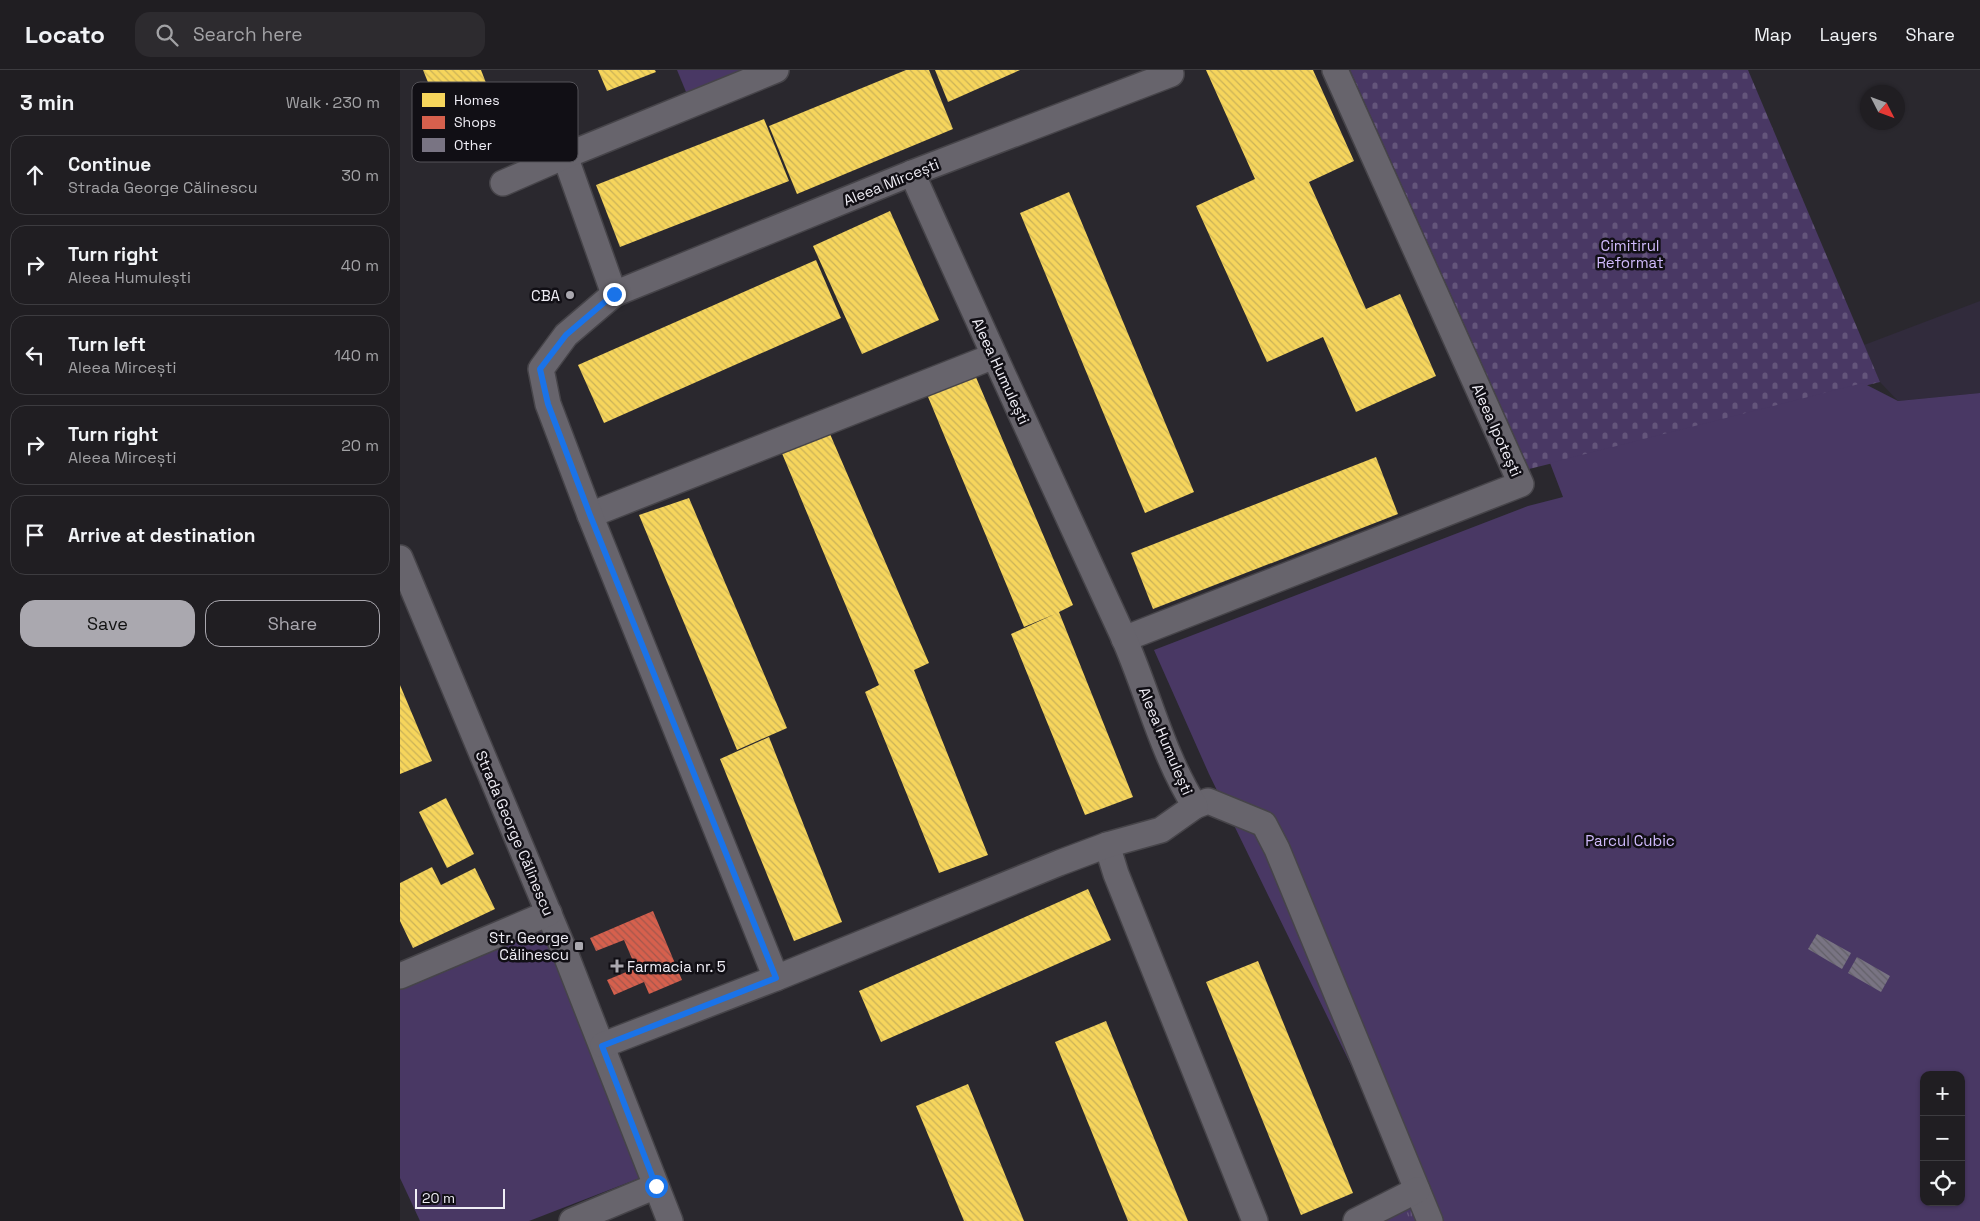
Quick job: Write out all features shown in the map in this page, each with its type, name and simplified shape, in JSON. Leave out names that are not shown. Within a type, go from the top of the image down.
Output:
[{"type":"street","points":[[578,151],[776,70]]},
{"type":"street","name":"Aleea Ipotești","points":[[1124,639],[1521,484],[1335,70]]},
{"type":"street","name":"Aleea Mircești","points":[[776,978],[590,515],[548,404],[540,369],[566,335],[614,294],[912,174],[1171,74]]},
{"type":"street","points":[[503,183],[551,162]]},
{"type":"street","points":[[567,162],[614,294]]},
{"type":"street","name":"Aleea Humulești","points":[[602,1046],[776,978],[1050,866],[1108,845],[1161,830],[1195,806],[1181,784],[1124,639],[912,174]]},
{"type":"street","points":[[590,515],[994,356]]},
{"type":"street","name":"Strada George Călinescu","points":[[400,558],[548,913],[670,1221]]},
{"type":"street","points":[[1195,806],[1208,801],[1264,824],[1277,849],[1430,1221]]},
{"type":"street","points":[[1108,845],[1116,874],[1255,1221]]},
{"type":"street","points":[[400,976],[548,913]]},
{"type":"street","points":[[572,1221],[656,1186]]},
{"type":"street","points":[[1356,1221],[1417,1190]]},
{"type":"shaded area","points":[[1980,301],[1980,393],[1898,401],[1880,382],[1864,345]]},
{"type":"green space","points":[[677,70],[766,70],[691,104]]},
{"type":"green space","name":"Cimitirul Reformat","points":[[1350,70],[1748,70],[1880,382],[1529,469]]},
{"type":"green space","name":"Parcul Cubic","points":[[1863,383],[1898,401],[1980,393],[1980,1221],[1427,1221],[1209,774],[1154,650],[1528,506],[1563,497],[1550,463]]},
{"type":"green space","points":[[541,926],[640,1178],[529,1221],[420,1221],[400,1178],[400,983]]},
{"type":"green space","points":[[1410,1202],[1417,1221],[1373,1221]]},
{"type":"building: Homes","points":[[423,70],[481,70],[486,82],[428,82]]},
{"type":"building: Homes","points":[[598,70],[655,70],[656,72],[607,91]]},
{"type":"building: Homes","points":[[906,70],[929,70],[953,129],[797,194],[769,126]]},
{"type":"building: Homes","points":[[935,70],[1020,70],[948,102]]},
{"type":"building: Homes","points":[[1206,70],[1313,70],[1354,161],[1309,182],[1366,309],[1400,294],[1436,376],[1356,412],[1323,337],[1267,362],[1196,206],[1255,179]]},
{"type":"building: Homes","points":[[764,119],[789,181],[620,247],[596,185]]},
{"type":"building: Homes","points":[[1069,192],[1194,492],[1145,513],[1020,213]]},
{"type":"building: Homes","points":[[890,211],[939,320],[862,354],[813,246]]},
{"type":"building: Homes","points":[[816,260],[841,318],[604,423],[578,365]]},
{"type":"building: Homes","points":[[975,375],[1073,605],[1059,612],[1133,797],[1085,815],[1011,634],[1055,614],[1024,627],[926,392]]},
{"type":"building: Homes","points":[[830,434],[929,663],[914,670],[988,855],[939,873],[865,692],[879,685],[781,451]]},
{"type":"building: Homes","points":[[1376,457],[1398,514],[1153,609],[1131,553]]},
{"type":"building: Homes","points":[[689,498],[787,728],[737,750],[639,515]]},
{"type":"building: Homes","points":[[400,685],[432,761],[400,774]]},
{"type":"building: Homes","points":[[769,737],[842,922],[794,941],[720,759]]},
{"type":"building: Homes","points":[[446,798],[474,854],[447,868],[419,812]]},
{"type":"building: Homes","points":[[432,867],[441,885],[475,868],[495,909],[413,948],[400,921],[400,883]]},
{"type":"building: Homes","points":[[1088,889],[1111,940],[881,1042],[859,991]]},
{"type":"building: Homes","points":[[1258,961],[1353,1193],[1301,1215],[1206,982]]},
{"type":"building: Homes","points":[[1106,1021],[1188,1221],[1128,1221],[1055,1042]]},
{"type":"building: Homes","points":[[968,1084],[1024,1221],[964,1221],[916,1106]]},
{"type":"building: Shops","points":[[653,911],[682,980],[649,994],[644,982],[614,995],[607,980],[636,968],[624,940],[596,951],[590,938]]},
{"type":"building: Other","points":[[1817,934],[1851,953],[1842,969],[1808,949]]},
{"type":"building: Other","points":[[1857,957],[1890,976],[1881,992],[1848,973]]},
{"type":"place","name":"CBA","points":[[570,295]]},
{"type":"place","name":"Str. George Călinescu","points":[[579,946]]},
{"type":"place","name":"Farmacia nr. 5","points":[[617,966]]},
{"type":"route","points":[[614,294],[566,335],[540,369],[548,404],[590,515],[776,978],[602,1046],[656,1186]]}]
